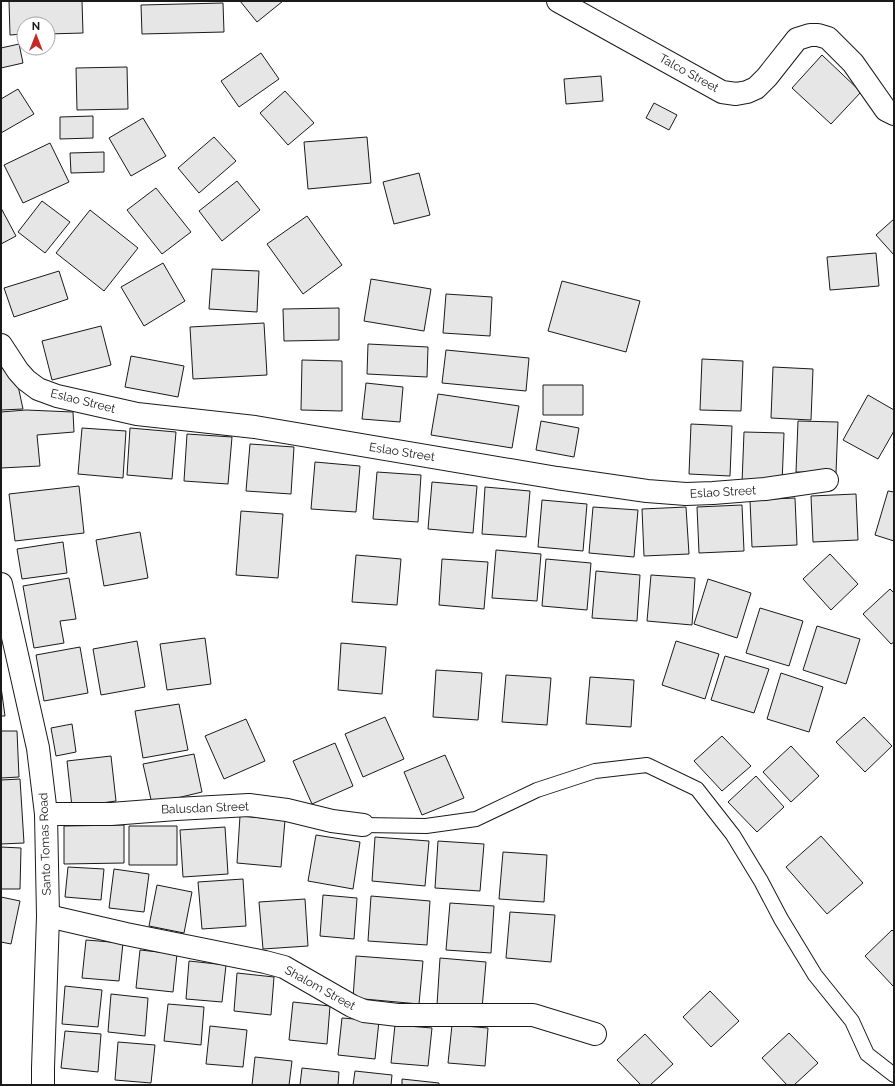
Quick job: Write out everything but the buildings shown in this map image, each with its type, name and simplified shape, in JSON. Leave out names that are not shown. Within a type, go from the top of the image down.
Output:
[{"type":"street","name":"Talco Street","points":[[558,1],[722,92],[736,94],[747,92],[756,88],[767,77],[797,39],[810,35],[818,35],[828,38],[853,63],[886,110],[894,114]]},
{"type":"street","name":"Eslao Street","points":[[1,345],[18,372],[38,389],[57,396],[137,414],[255,427],[580,481],[686,494],[765,490],[827,480]]},
{"type":"street","name":"Santo Tomas Road","points":[[1,584],[38,748],[46,814],[48,916],[43,1085]]},
{"type":"street","name":"Balusdan Street","points":[[46,814],[111,814],[176,809],[249,806],[287,810],[332,821],[363,825]]},
{"type":"street","name":"Shalom Street","points":[[48,916],[284,967],[352,1006],[364,1011],[398,1016],[533,1015],[594,1034]]},
{"type":"lane","points":[[363,825],[426,826],[476,819],[537,790],[595,771],[647,765],[697,789],[733,835],[815,975],[852,1021],[867,1054],[894,1075]]}]
